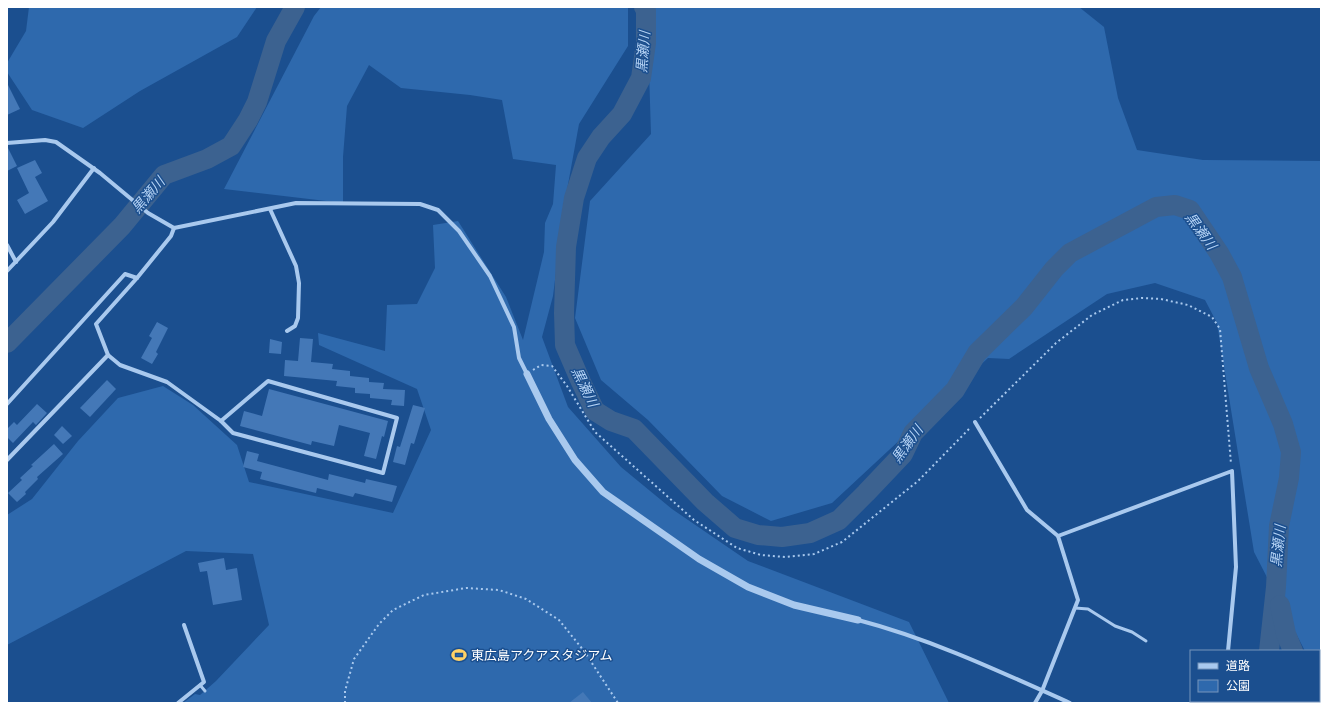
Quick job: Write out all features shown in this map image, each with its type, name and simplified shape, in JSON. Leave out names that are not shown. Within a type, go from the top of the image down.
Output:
[{"type":"street","points":[[7,143],[46,140],[56,142],[94,168],[148,213],[174,228],[296,203],[420,204],[438,210],[459,231],[490,276],[514,327],[519,358],[552,425],[575,460],[603,492],[699,559],[748,587],[794,605],[890,628],[944,649],[1070,703]]},
{"type":"street","points":[[7,271],[53,222],[94,168]]},
{"type":"street","points":[[270,209],[296,266],[300,283],[298,318],[294,326],[288,331]]},
{"type":"street","points":[[174,228],[171,236],[138,278],[96,324],[108,355],[120,365],[166,382],[221,421],[233,433],[384,473],[397,418],[268,381],[221,421]]},
{"type":"street","points":[[7,245],[16,262]]},
{"type":"street","points":[[7,404],[125,274],[138,278]]},
{"type":"street","points":[[7,460],[108,355]]},
{"type":"street","points":[[975,422],[1026,510],[1058,536],[1078,600],[1042,691],[1035,703]]},
{"type":"street","points":[[1058,536],[1232,471],[1236,567],[1228,650]]},
{"type":"street","points":[[178,703],[204,682],[184,625]]},
{"type":"lane","points":[[1075,608],[1088,609],[1115,626],[1132,632],[1146,641]]},
{"type":"lane","points":[[200,685],[205,691]]},
{"type":"path","points":[[527,374],[541,365],[552,366],[567,386],[595,432],[694,520],[737,548],[761,555],[785,557],[814,554],[842,542],[918,481],[975,422],[1056,343],[1092,315],[1123,300],[1142,298],[1161,299],[1188,305],[1212,317],[1220,329],[1232,471]]},
{"type":"path","points":[[345,703],[346,691],[354,659],[379,624],[393,610],[424,595],[466,588],[499,590],[526,599],[559,620],[584,652],[618,703]]},
{"type":"green space","points":[[29,7],[257,7],[237,37],[140,91],[83,128],[32,110],[7,72],[7,63],[26,31]]},
{"type":"green space","points":[[321,7],[628,7],[628,46],[579,124],[565,201],[553,296],[542,337],[568,407],[621,467],[672,509],[748,561],[909,622],[949,703],[183,703],[195,694],[200,695],[216,681],[269,625],[253,554],[186,551],[7,645],[7,515],[32,499],[78,441],[118,398],[163,386],[193,405],[237,445],[249,482],[393,513],[431,430],[417,389],[319,345],[318,333],[385,351],[387,305],[417,304],[435,268],[433,225],[458,221],[506,297],[523,340],[544,252],[545,223],[553,204],[556,165],[513,159],[502,100],[401,88],[369,65],[347,106],[343,157],[343,203],[224,189],[314,16]]},
{"type":"green space","points":[[647,7],[1079,7],[1104,27],[1118,98],[1137,150],[1203,160],[1321,161],[1321,682],[1320,650],[1304,650],[1254,552],[1217,323],[1205,300],[1155,283],[1107,294],[1009,359],[988,358],[832,503],[771,521],[722,496],[648,420],[601,380],[575,318],[590,201],[651,134]]},
{"type":"building","points":[[7,83],[20,109],[7,115]]},
{"type":"building","points":[[7,146],[17,166],[7,171]]},
{"type":"building","points":[[35,160],[42,173],[35,177],[48,201],[25,214],[17,200],[29,193],[17,168]]},
{"type":"building","points":[[157,322],[168,328],[156,352],[158,354],[152,364],[141,358],[152,338],[149,336]]},
{"type":"building","points":[[300,338],[313,339],[311,362],[333,364],[332,369],[350,371],[350,376],[369,378],[369,382],[384,383],[383,389],[405,390],[404,406],[391,405],[392,400],[370,398],[370,394],[355,393],[355,388],[336,386],[337,381],[284,376],[285,360],[298,361]]},
{"type":"building","points":[[270,339],[282,342],[281,354],[269,353]]},
{"type":"building","points":[[107,380],[116,389],[90,417],[80,408]]},
{"type":"building","points":[[269,389],[388,421],[384,437],[382,436],[376,459],[364,456],[370,433],[339,425],[334,446],[312,441],[311,445],[240,426],[244,411],[262,416]]},
{"type":"building","points":[[37,404],[47,413],[36,425],[33,422],[13,443],[7,437],[7,429],[14,422],[17,425]]},
{"type":"building","points":[[413,405],[425,408],[414,444],[411,443],[405,465],[393,462],[397,446],[400,447]]},
{"type":"building","points":[[62,426],[72,436],[63,444],[54,435]]},
{"type":"building","points":[[54,444],[63,454],[37,477],[38,479],[25,492],[26,494],[17,502],[8,493],[22,480],[20,478],[33,466],[31,465]]},
{"type":"building","points":[[247,451],[259,454],[257,461],[328,480],[329,474],[365,483],[366,479],[397,486],[392,502],[355,493],[353,497],[317,488],[316,493],[260,479],[262,472],[243,467]]},
{"type":"building","points":[[224,558],[226,570],[237,568],[242,600],[213,605],[207,571],[200,572],[198,563]]},
{"type":"building","points":[[583,692],[592,703],[569,703]]},
{"type":"waterway","name":"黒瀬川","points":[[7,343],[122,226],[164,175],[207,159],[231,146],[248,120],[257,102],[276,41],[295,7]]},
{"type":"waterway","name":"黒瀬川","points":[[644,7],[646,10],[646,43],[641,78],[622,114],[601,137],[587,158],[574,198],[566,247],[564,313],[565,345],[595,411],[611,421],[634,429],[705,502],[735,528],[758,535],[782,537],[810,533],[839,520],[903,454],[913,433],[955,390],[977,353],[1024,307],[1054,269],[1070,253],[1156,207],[1175,205],[1190,210],[1219,253],[1232,277],[1259,368],[1283,424],[1291,452],[1289,478],[1279,526],[1276,587],[1269,650]]},
{"type":"waterway","points":[[1280,605],[1286,634],[1293,650]]},
{"type":"place","name":"東広島アクアスタジアム","points":[[459,655]]}]
